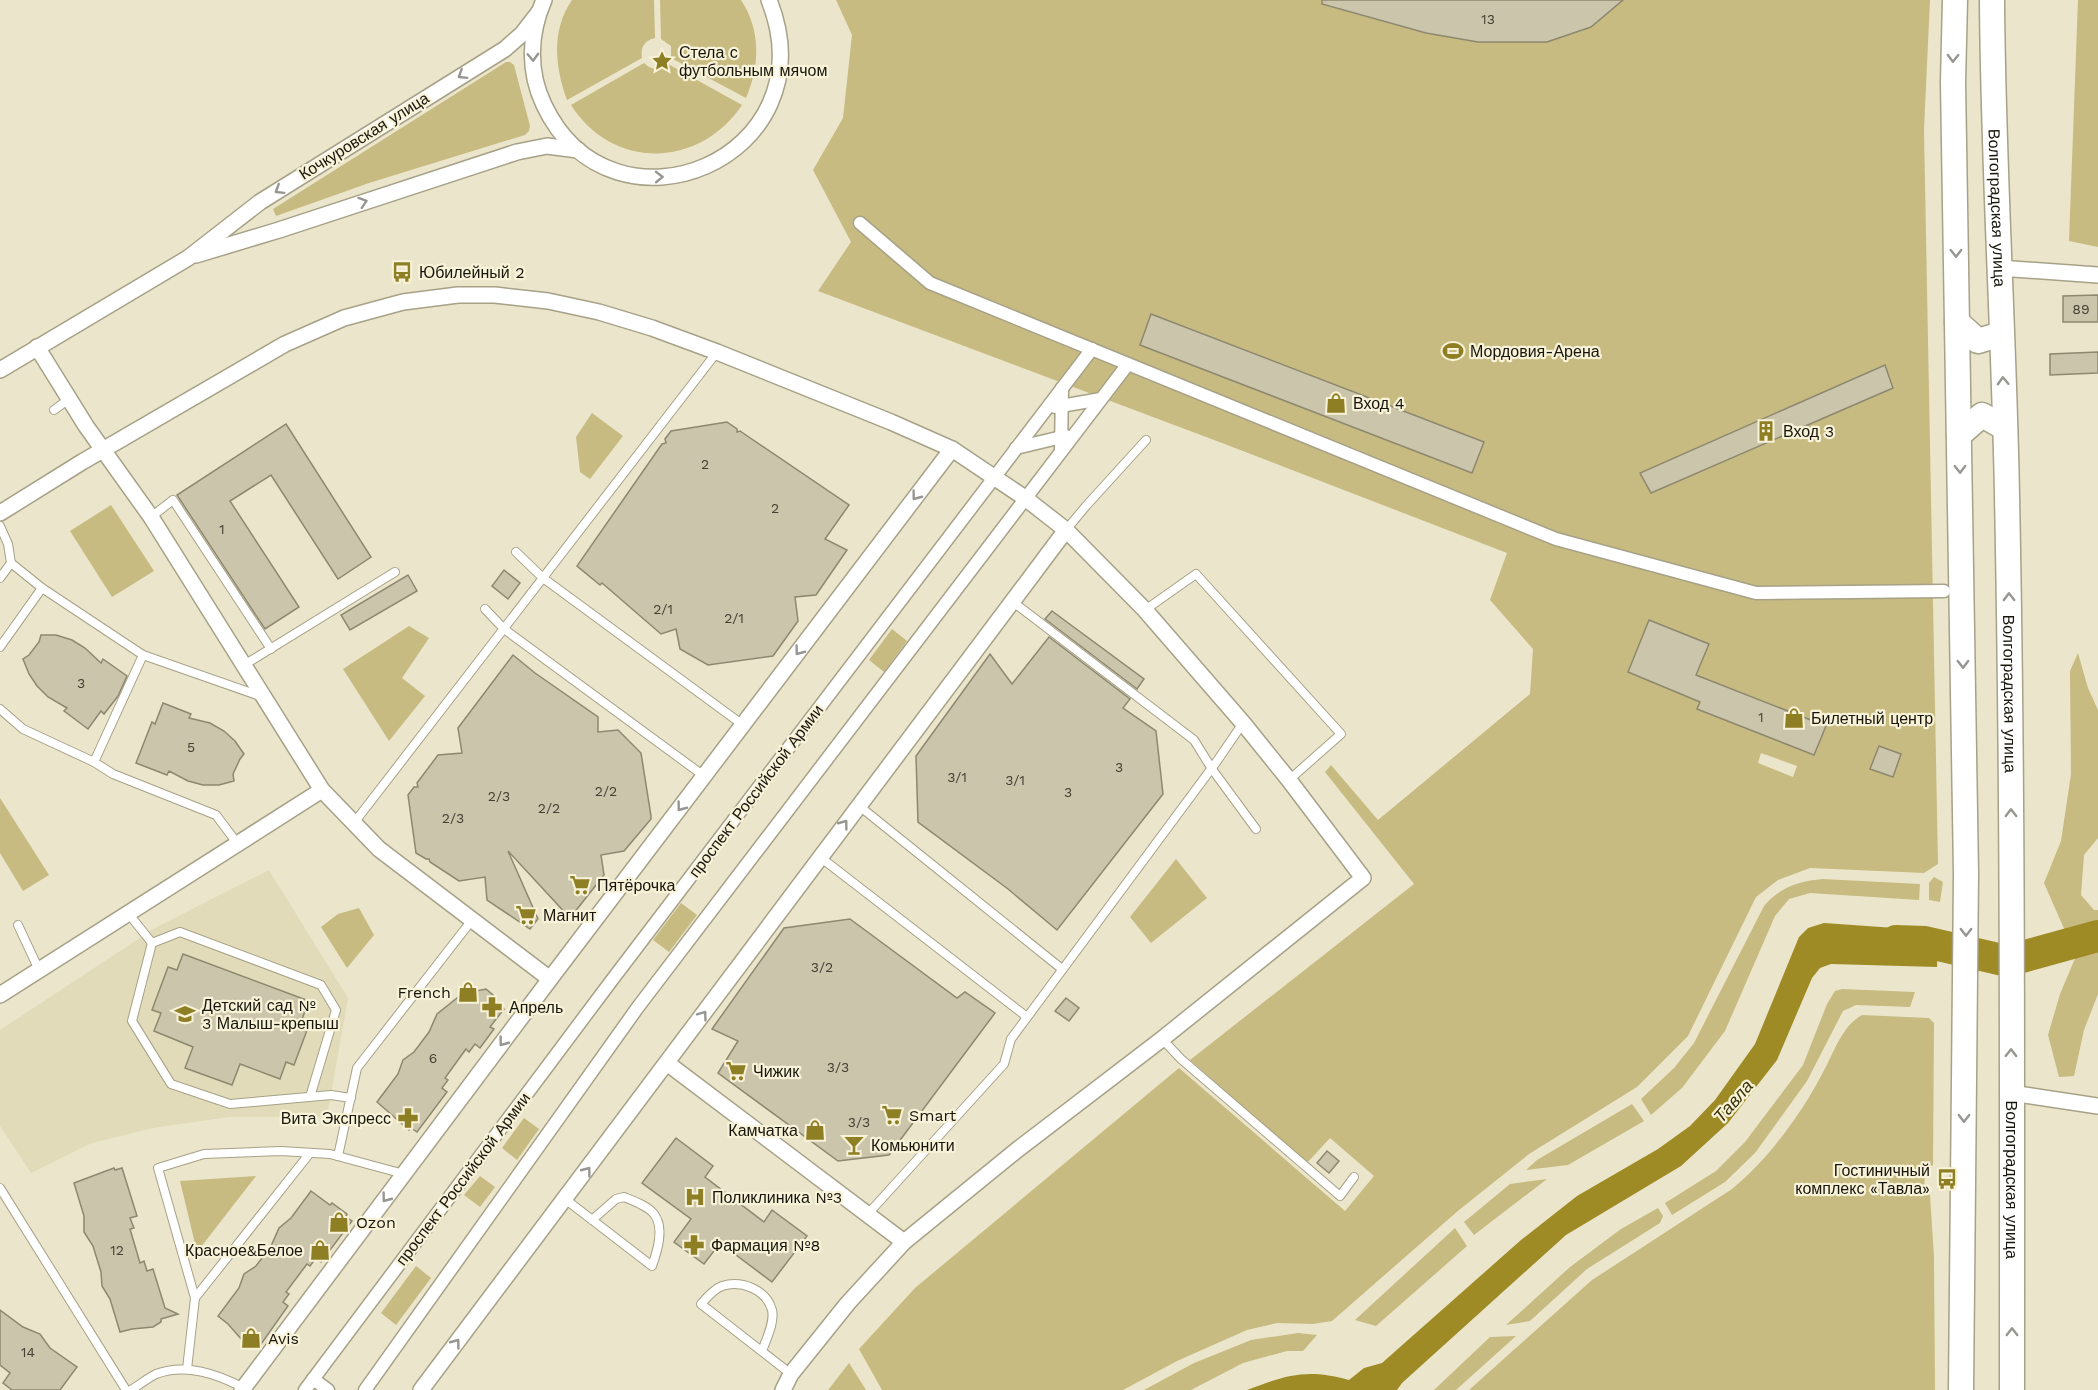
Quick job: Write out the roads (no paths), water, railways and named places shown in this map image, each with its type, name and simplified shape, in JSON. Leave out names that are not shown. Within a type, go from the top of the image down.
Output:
[{"type":"main road","points":[[1955,0],[1953,82],[1966,874],[1961,1390]]},
{"type":"main road","name":"Волгоградская улица","points":[[1992,0],[1992,99],[2005,428],[2010,656],[2012,1390]]},
{"type":"main road","points":[[1957,322],[1978,341],[2001,334]]},
{"type":"main road","points":[[1959,435],[1982,416],[2005,428]]},
{"type":"street","points":[[541,6],[533,33],[534,77],[549,117],[562,135],[596,162],[618,172],[642,177],[666,177],[690,173],[713,164],[734,151],[765,113],[775,91],[780,67],[780,42],[776,18],[769,0]]},
{"type":"street","name":"Кочкуровская улица","points":[[0,370],[188,258],[260,201],[505,48],[522,34],[541,6]]},
{"type":"street","name":"Кочкуровская улица","points":[[188,258],[516,152],[547,146],[578,150]]},
{"type":"street","points":[[860,223],[930,283],[1556,540],[1756,593],[1944,591]]},
{"type":"street","points":[[1999,268],[2098,275]]},
{"type":"street","points":[[0,513],[285,344],[344,318],[403,302],[458,295],[495,295],[548,301],[599,312],[642,325],[717,352],[952,449],[1025,498],[1066,530],[1145,610],[1243,723],[1363,878],[1162,1039],[1017,1150],[904,1242],[848,1303],[791,1374],[783,1390]]},
{"type":"street","points":[[37,347],[103,450],[151,517],[322,790],[379,849],[550,979]]},
{"type":"street","name":"проспект Российской Армии","points":[[305,1390],[612,980],[1092,349]]},
{"type":"street","points":[[365,1390],[638,1007],[1061,451],[1067,436],[1101,399],[1128,363]]},
{"type":"street","points":[[1062,388],[1061,406],[1067,436]]},
{"type":"street","points":[[1046,408],[1101,399]]},
{"type":"street","points":[[1016,448],[1067,436]]},
{"type":"street","points":[[243,1389],[952,449]]},
{"type":"street","points":[[421,1390],[1066,530]]},
{"type":"street","points":[[0,994],[322,790]]},
{"type":"street","points":[[668,1063],[904,1242]]},
{"type":"street","points":[[2011,1093],[2098,1106]]},
{"type":"street","points":[[314,1379],[328,1390]]},
{"type":"lane","points":[[354,823],[717,352]]},
{"type":"lane","points":[[54,410],[69,399]]},
{"type":"lane","points":[[1066,530],[1146,440]]},
{"type":"lane","points":[[151,517],[173,500],[271,649]]},
{"type":"lane","points":[[0,526],[8,544],[11,563],[42,588],[143,655],[263,697]]},
{"type":"lane","points":[[516,552],[543,578],[743,725]]},
{"type":"lane","points":[[0,579],[11,563]]},
{"type":"lane","points":[[244,664],[395,572]]},
{"type":"lane","points":[[1145,610],[1196,574],[1341,734],[1289,780]]},
{"type":"lane","points":[[0,647],[42,588]]},
{"type":"lane","points":[[1013,603],[1194,740],[1212,769],[1256,829]]},
{"type":"lane","points":[[485,609],[504,629],[704,776]]},
{"type":"lane","points":[[94,762],[143,655]]},
{"type":"lane","points":[[0,709],[23,729],[94,762],[113,774],[216,815],[237,843]]},
{"type":"lane","points":[[867,1215],[1004,1064],[1011,1039],[1212,769],[1243,723]]},
{"type":"lane","points":[[858,806],[1062,969]]},
{"type":"lane","points":[[820,856],[1027,1017]]},
{"type":"lane","points":[[128,912],[152,943]]},
{"type":"lane","points":[[338,1156],[357,1068],[472,920]]},
{"type":"lane","points":[[18,925],[39,970]]},
{"type":"lane","points":[[152,943],[180,932],[321,985],[336,1010],[310,1097]]},
{"type":"lane","points":[[152,943],[132,1021],[171,1084],[230,1104],[331,1095],[351,1098]]},
{"type":"lane","points":[[1162,1039],[1181,1059],[1340,1196],[1354,1177]]},
{"type":"lane","points":[[186,1369],[195,1298],[158,1168],[204,1154],[281,1151],[338,1156],[404,1174]]},
{"type":"lane","points":[[195,1298],[310,1153]]},
{"type":"lane","points":[[0,1188],[126,1390]]},
{"type":"lane","points":[[565,1199],[592,1220],[652,1266],[658,1247],[659,1228],[654,1214],[624,1197],[616,1199],[592,1220]]},
{"type":"lane","points":[[762,1351],[772,1311],[764,1297],[752,1287],[739,1284],[721,1286],[710,1294],[701,1304],[791,1374]]},
{"type":"lane","points":[[131,1390],[156,1374],[186,1369],[221,1376],[243,1389]]},
{"type":"water","points":[[1824,923],[1938,931],[1937,967],[1831,964],[1820,968],[1812,978],[1777,1060],[1728,1123],[1681,1166],[1566,1235],[1397,1390],[1247,1390],[1273,1380],[1297,1375],[1321,1374],[1349,1380],[1364,1368],[1382,1363],[1521,1240],[1577,1196],[1658,1149],[1690,1126],[1715,1100],[1755,1044],[1799,937],[1808,928]]},
{"type":"waterway","name":"Тавла","points":[[1896,941],[1925,942],[2007,961],[2098,936]]},
{"type":"place","name":"Стела с футбольным мячом","points":[[662,61]]},
{"type":"place","name":"Юбилейный 2","points":[[402,272]]},
{"type":"place","name":"Мордовия-Арена","points":[[1453,351]]},
{"type":"place","name":"Вход 4","points":[[1336,403]]},
{"type":"place","name":"Вход 3","points":[[1766,431]]},
{"type":"place","name":"Билетный центр","points":[[1794,718]]},
{"type":"place","name":"Пятёрочка","points":[[580,885]]},
{"type":"place","name":"Магнит","points":[[526,915]]},
{"type":"place","name":"French","points":[[468,992]]},
{"type":"place","name":"Апрель","points":[[492,1007]]},
{"type":"place","name":"Детский сад № 3 Малыш-крепыш","points":[[185,1014]]},
{"type":"place","name":"Чижик","points":[[736,1071]]},
{"type":"place","name":"Smart","points":[[892,1115]]},
{"type":"place","name":"Вита Экспресс","points":[[408,1118]]},
{"type":"place","name":"Камчатка","points":[[815,1130]]},
{"type":"place","name":"Комьюнити","points":[[854,1145]]},
{"type":"place","name":"Гостиничный комплекс «Тавла»","points":[[1947,1179]]},
{"type":"place","name":"Поликлиника №3","points":[[695,1197]]},
{"type":"place","name":"Ozon","points":[[339,1222]]},
{"type":"place","name":"Фармация №8","points":[[694,1245]]},
{"type":"place","name":"Красное&Белое","points":[[320,1250]]},
{"type":"place","name":"Avis","points":[[251,1338]]}]
